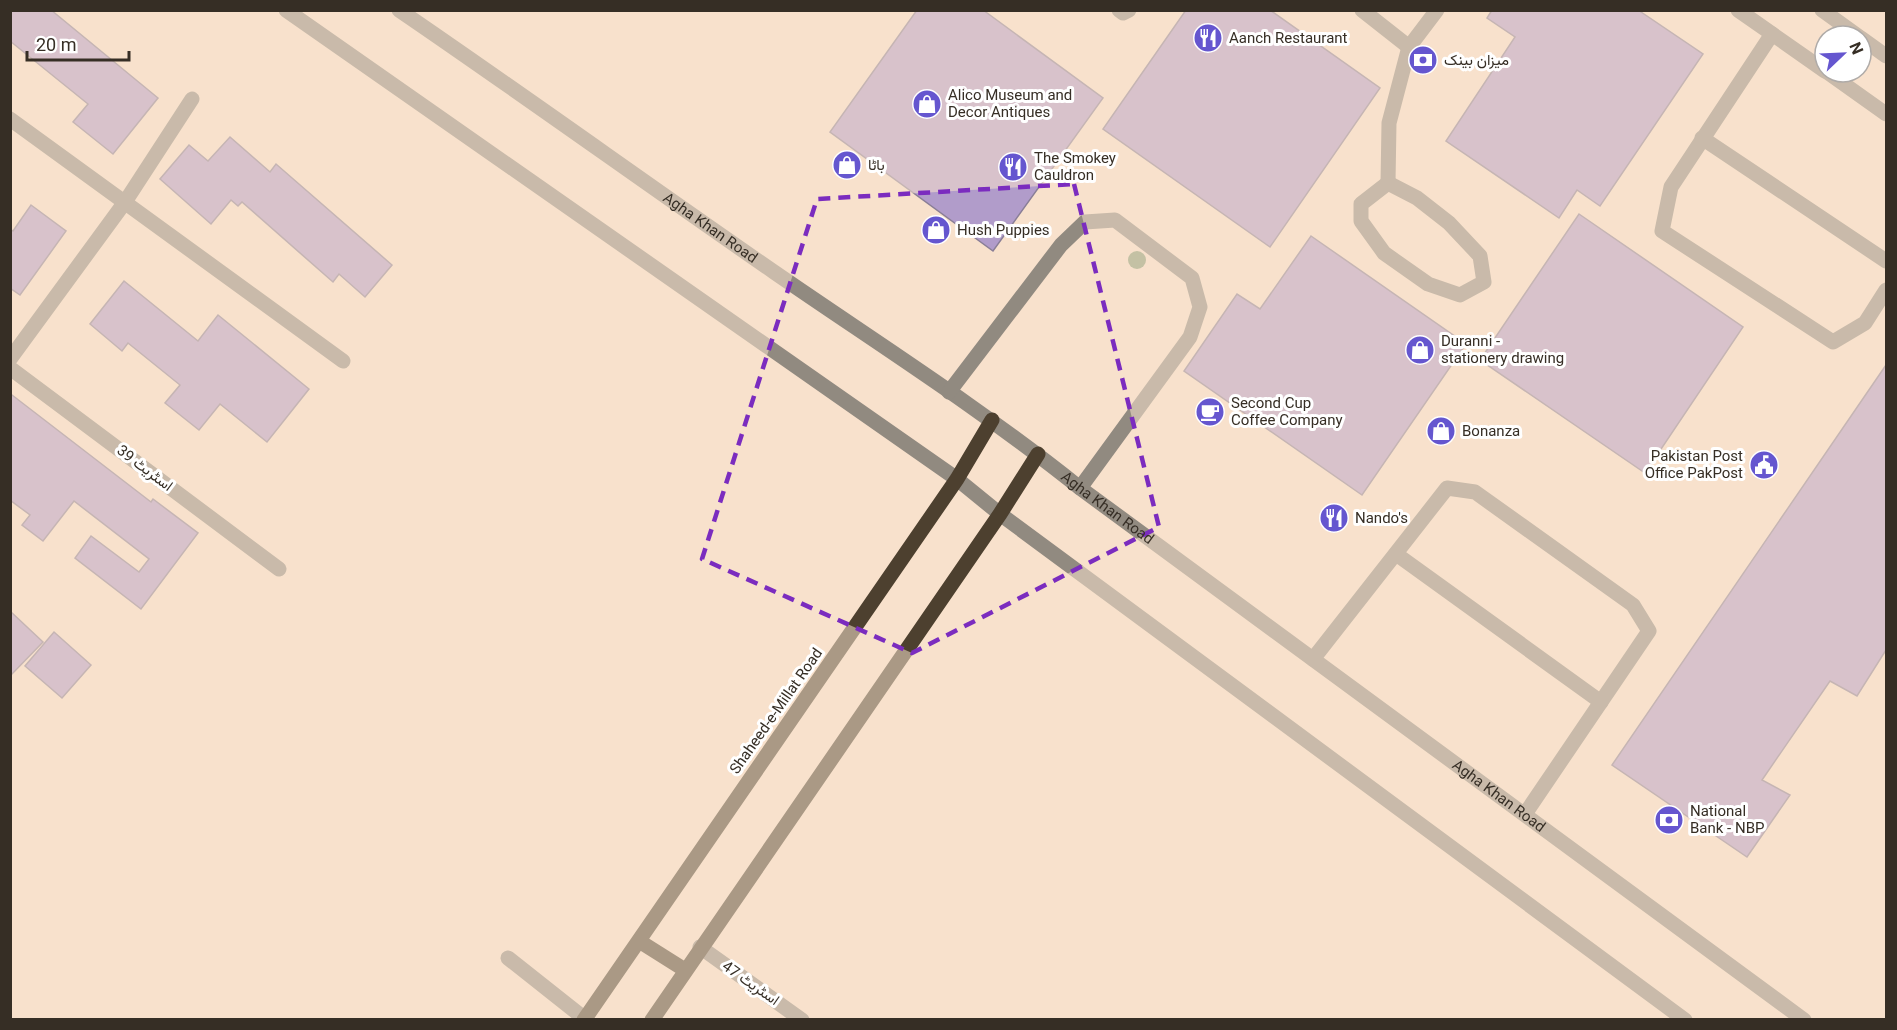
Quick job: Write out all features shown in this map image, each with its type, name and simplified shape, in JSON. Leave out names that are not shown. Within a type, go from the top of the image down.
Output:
[{"type":"main road","name":"Shaheed-e-Millat Road","points":[[585,1019],[957,479],[992,420]]},
{"type":"main road","points":[[652,1020],[700,947],[1000,514],[1038,454]]},
{"type":"main road","points":[[639,940],[685,970]]},
{"type":"street","points":[[286,10],[957,479],[1000,514],[1685,1020]]},
{"type":"street","name":"Agha Khan Road","points":[[399,10],[992,420],[1080,488],[1804,1020]]},
{"type":"street","points":[[1119,10],[1123,13],[1129,10]]},
{"type":"street","points":[[1362,10],[1409,47]]},
{"type":"street","points":[[1388,183],[1389,123],[1409,47],[1437,10]]},
{"type":"street","points":[[1738,10],[1813,62]]},
{"type":"street","points":[[1822,10],[1842,24]]},
{"type":"street","points":[[1772,34],[1671,187],[1662,231],[1833,342],[1865,323],[1887,290]]},
{"type":"street","points":[[1873,46],[1887,56]]},
{"type":"street","points":[[1844,84],[1887,114]]},
{"type":"street","points":[[10,359],[125,202],[192,99]]},
{"type":"street","points":[[10,119],[343,361]]},
{"type":"street","points":[[1702,138],[1887,261]]},
{"type":"street","points":[[1388,183],[1417,198],[1449,223],[1480,255],[1484,282],[1460,295],[1428,284],[1384,253],[1360,221],[1361,204],[1388,183]]},
{"type":"street","points":[[949,392],[1061,245],[1085,222],[1115,220],[1192,278],[1200,307],[1190,336],[1080,488]]},
{"type":"street","name":"اسٹریٹ 39","points":[[10,368],[279,569]]},
{"type":"street","points":[[1313,659],[1447,488],[1475,492],[1633,606],[1649,631],[1525,814]]},
{"type":"street","points":[[1395,554],[1601,702]]},
{"type":"street","name":"اسٹریٹ 47","points":[[700,947],[802,1020]]},
{"type":"street","points":[[508,958],[585,1019]]},
{"type":"highlighted area","points":[[1074,184],[1159,527],[912,653],[702,559],[817,199]]},
{"type":"building","points":[[10,10],[51,10],[158,98],[113,154],[73,122],[88,104],[10,41]]},
{"type":"building","points":[[917,10],[983,10],[1103,98],[993,251],[830,132]]},
{"type":"building","points":[[1186,10],[1270,10],[1380,88],[1270,247],[1103,129]]},
{"type":"building","points":[[1492,10],[1638,10],[1703,54],[1600,206],[1577,190],[1559,218],[1446,141],[1515,37],[1487,18]]},
{"type":"building","points":[[230,137],[270,172],[276,164],[392,265],[365,297],[339,274],[333,282],[242,202],[238,206],[231,200],[211,224],[160,179],[189,145],[208,161]]},
{"type":"building","points":[[31,205],[66,231],[20,295],[10,288],[10,229],[13,231]]},
{"type":"building","points":[[1579,214],[1743,327],[1645,473],[1480,360]]},
{"type":"building","points":[[1311,236],[1466,344],[1362,495],[1184,371],[1237,294],[1260,309]]},
{"type":"building","points":[[124,281],[198,341],[218,315],[309,389],[267,442],[220,404],[199,430],[165,403],[180,385],[128,343],[122,351],[90,324]]},
{"type":"building","points":[[1886,365],[1886,650],[1857,696],[1830,681],[1762,780],[1790,795],[1747,857],[1612,765]]},
{"type":"building","points":[[12,395],[151,502],[153,499],[198,533],[141,609],[75,558],[91,536],[139,572],[149,559],[74,501],[43,541],[22,525],[30,515],[10,500],[10,397]]},
{"type":"building","points":[[10,611],[43,642],[12,674],[10,672]]},
{"type":"building","points":[[54,632],[91,665],[62,698],[25,666]]},
{"type":"place","name":"Aanch Restaurant","points":[[1208,38]]},
{"type":"place","name":"میزان بینک","points":[[1423,60]]},
{"type":"place","name":"Alico Museum and Decor Antiques","points":[[927,104]]},
{"type":"place","name":"باٹا","points":[[847,165]]},
{"type":"place","name":"The Smokey Cauldron","points":[[1013,167]]},
{"type":"place","name":"Hush Puppies","points":[[936,230]]},
{"type":"place","name":"Duranni - stationery drawing","points":[[1420,350]]},
{"type":"place","name":"Second Cup Coffee Company","points":[[1210,412]]},
{"type":"place","name":"Bonanza","points":[[1441,431]]},
{"type":"place","name":"Pakistan Post Office PakPost","points":[[1764,465]]},
{"type":"place","name":"Nando's","points":[[1334,518]]},
{"type":"place","name":"National Bank - NBP","points":[[1669,820]]}]
